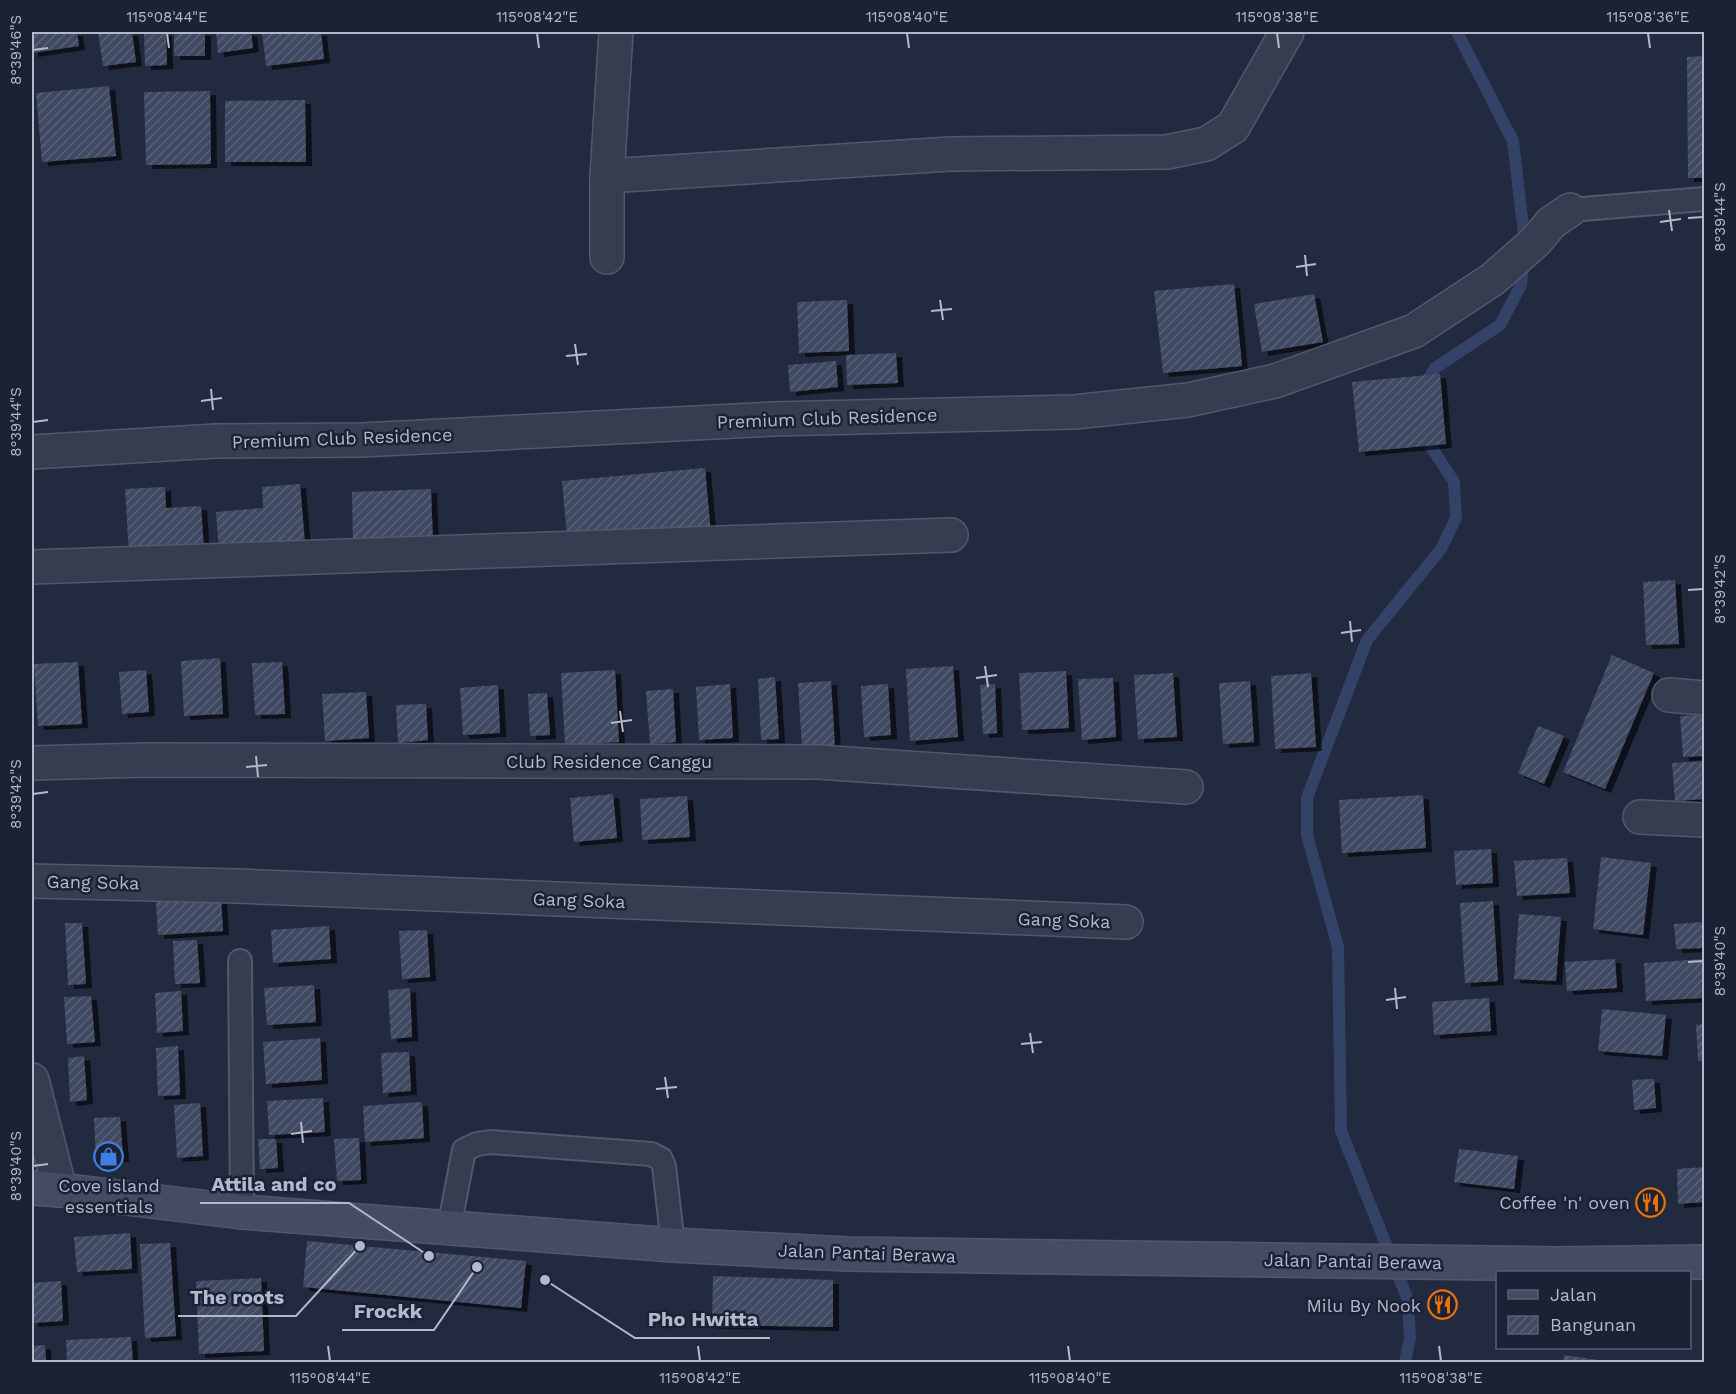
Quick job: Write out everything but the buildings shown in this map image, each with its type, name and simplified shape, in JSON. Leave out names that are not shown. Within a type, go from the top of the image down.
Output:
[{"type":"street","points":[[607,257],[607,177],[616,32]]},
{"type":"street","points":[[607,177],[950,154],[1167,152],[1188,149],[1206,144],[1233,127],[1287,32]]},
{"type":"street","name":"Premium Club Residence","points":[[32,452],[216,441],[362,440],[773,419],[1074,412],[1188,400],[1275,381],[1414,331],[1493,279],[1525,251],[1551,223],[1570,210]]},
{"type":"street","points":[[32,567],[951,535]]},
{"type":"street","points":[[1669,695],[1704,698]]},
{"type":"street","name":"Club Residence Canggu","points":[[32,763],[145,760],[818,762],[1186,787]]},
{"type":"street","points":[[1640,817],[1704,820]]},
{"type":"street","name":"Gang Soka","points":[[32,881],[237,886],[1126,922]]},
{"type":"street","points":[[32,1080],[46,1189]]},
{"type":"street","name":"Jalan Pantai Berawa","points":[[46,1189],[242,1212],[673,1245],[846,1254],[1556,1264],[1704,1262]]},
{"type":"lane","points":[[1570,210],[1704,199]]},
{"type":"lane","points":[[240,961],[242,1212]]},
{"type":"lane","points":[[449,1228],[464,1150],[477,1144],[491,1142],[640,1153],[651,1154],[661,1159],[664,1166],[673,1245]]},
{"type":"waterway","points":[[1423,388],[1435,368],[1500,325],[1521,285],[1525,243],[1513,141],[1457,32]]},
{"type":"waterway","points":[[1405,1362],[1410,1338],[1408,1300],[1341,1131],[1338,947],[1307,835],[1307,798],[1367,640],[1441,549],[1456,518],[1454,482],[1422,433]]},
{"type":"place","name":"Cove island essentials","points":[[109,1156]]},
{"type":"place","name":"Coffee 'n' oven","points":[[1651,1202]]},
{"type":"place","name":"The roots","points":[[360,1246]]},
{"type":"place","name":"Attila and co","points":[[429,1256]]},
{"type":"place","name":"Frockk","points":[[477,1267]]},
{"type":"place","name":"Pho Hwitta","points":[[545,1280]]},
{"type":"place","name":"Milu By Nook","points":[[1442,1305]]}]
